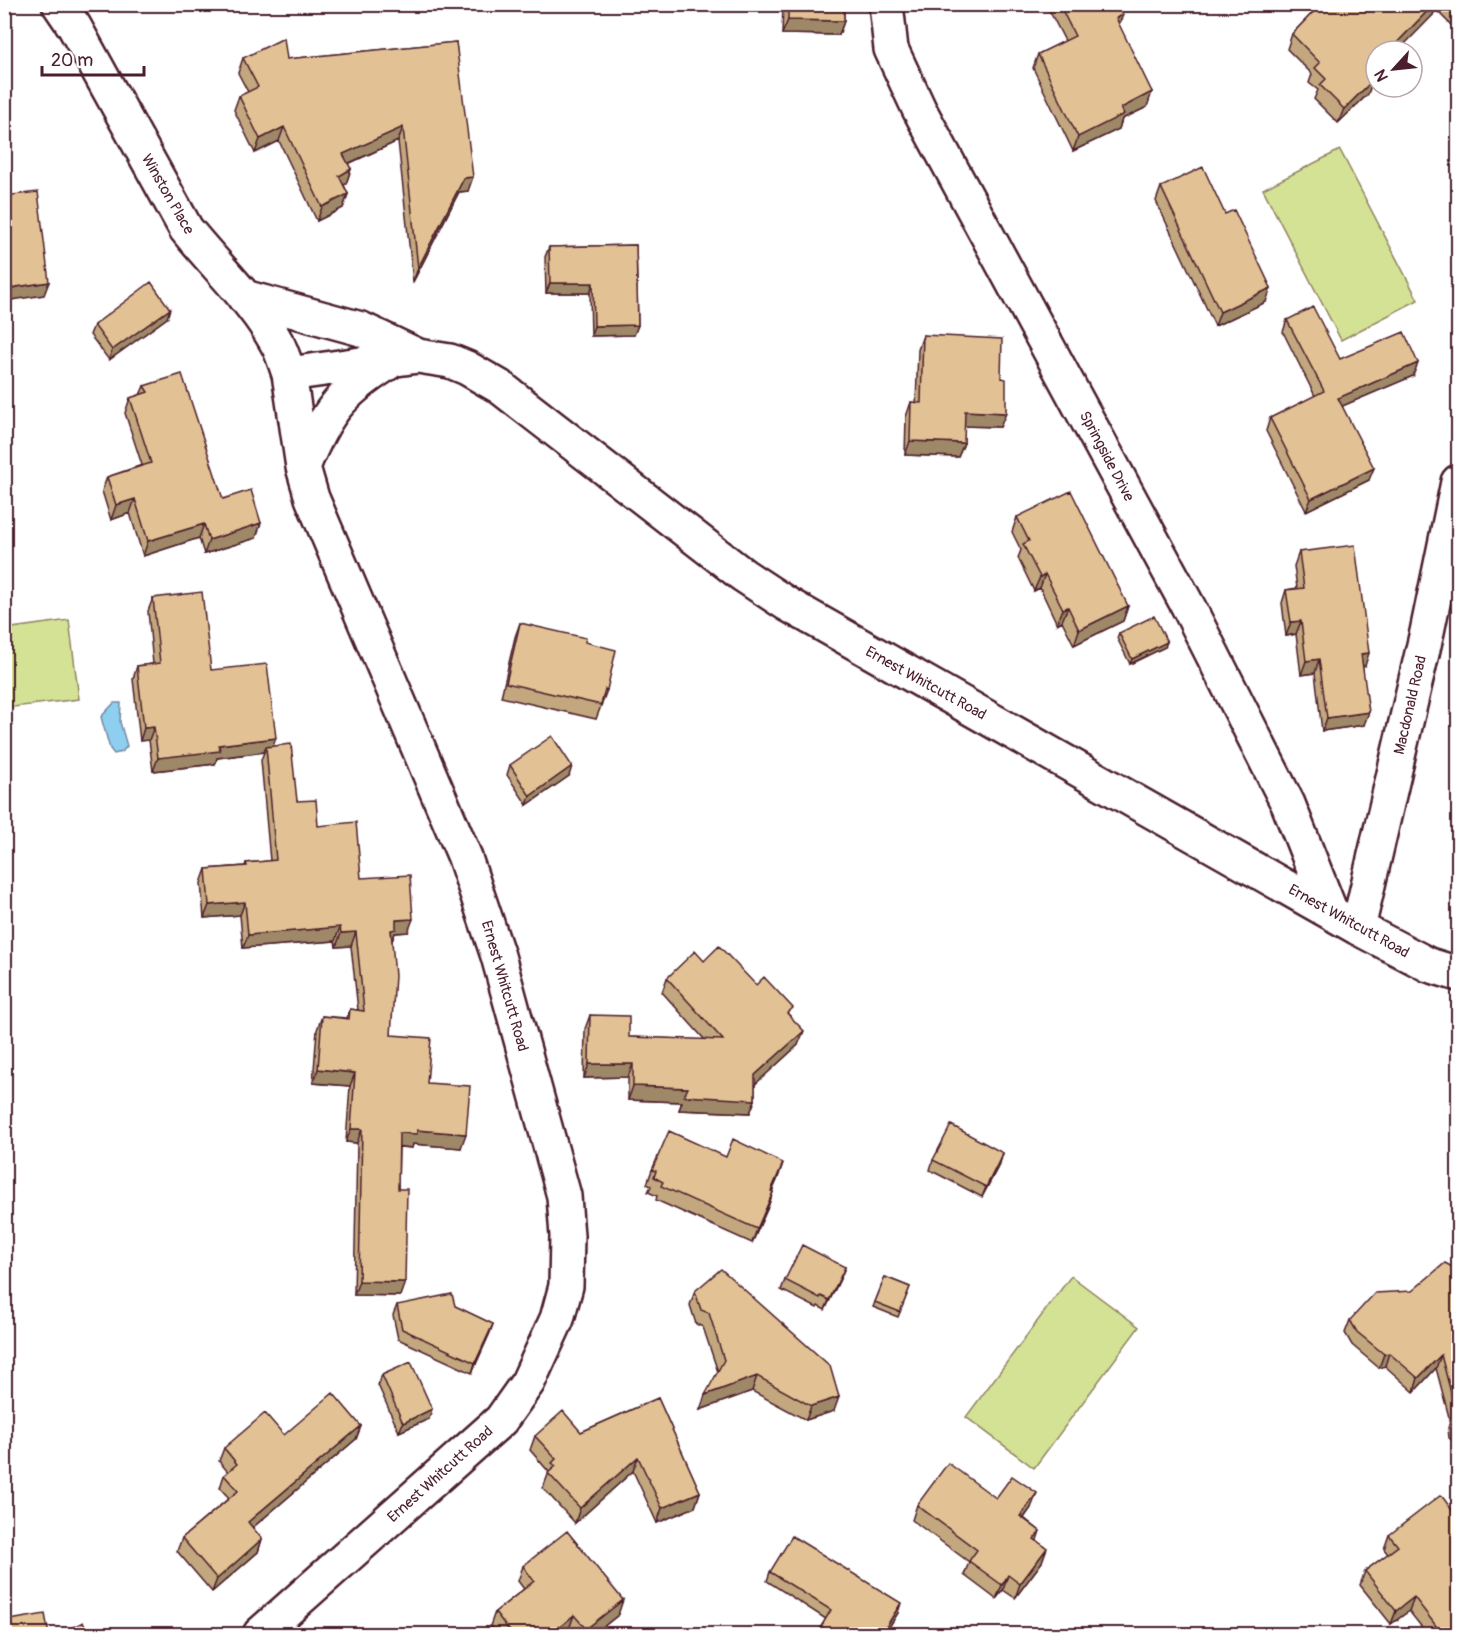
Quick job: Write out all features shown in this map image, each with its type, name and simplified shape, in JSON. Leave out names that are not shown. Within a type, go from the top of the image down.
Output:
[{"type":"street","name":"Winston Place","points":[[59,4],[74,26],[186,229],[208,258],[244,297],[279,348],[289,374]]},
{"type":"street","name":"Springside Drive","points":[[885,4],[891,49],[904,80],[1188,606],[1288,804],[1330,910]]},
{"type":"street","name":"Ernest Whitcutt Road","points":[[244,297],[361,329],[407,357]]},
{"type":"street","name":"Ernest Whitcutt Road","points":[[260,1635],[501,1420],[528,1382],[557,1319],[566,1286],[567,1236],[564,1196],[498,956],[464,855],[312,498],[303,467],[289,374],[407,357],[450,361],[467,368],[500,387],[724,562],[787,604],[1359,928],[1429,965],[1458,974]]},
{"type":"street","points":[[303,467],[322,424],[346,393],[363,379],[407,357]]},
{"type":"street","name":"Macdonald Road","points":[[1359,928],[1458,482]]},
{"type":"green space","points":[[1340,150],[1418,300],[1341,340],[1263,189]]},
{"type":"green space","points":[[69,620],[79,699],[5,708],[5,629]]},
{"type":"green space","points":[[1071,1276],[1139,1327],[1034,1468],[966,1417]]},
{"type":"water","points":[[114,703],[121,703],[120,722],[127,746],[122,752],[114,754],[110,749],[101,717]]},
{"type":"building","points":[[788,4],[844,4],[844,21],[788,20]]},
{"type":"building","points":[[1059,4],[1118,4],[1123,15],[1116,18],[1152,92],[1121,108],[1124,114],[1078,137],[1038,54],[1075,36]]},
{"type":"building","points":[[1321,4],[1434,4],[1400,39],[1364,39],[1364,89],[1344,109],[1320,85],[1326,79],[1315,68],[1320,63],[1292,34]]},
{"type":"building","points":[[1444,4],[1458,4],[1458,19]]},
{"type":"building","points":[[284,38],[287,59],[456,42],[473,177],[464,178],[418,268],[403,127],[343,154],[351,169],[339,176],[348,194],[322,207],[284,127],[260,139],[239,96],[258,87],[243,58]]},
{"type":"building","points":[[1203,167],[1225,214],[1234,210],[1271,288],[1220,312],[1161,187]]},
{"type":"building","points":[[38,192],[49,282],[16,287],[4,292],[4,196]]},
{"type":"building","points":[[636,245],[638,325],[594,326],[593,283],[550,283],[549,247]]},
{"type":"building","points":[[151,282],[170,309],[112,350],[94,325]]},
{"type":"building","points":[[1313,307],[1340,359],[1404,332],[1418,363],[1338,398],[1374,468],[1311,499],[1270,418],[1324,391],[1287,320]]},
{"type":"building","points":[[923,335],[1002,339],[1001,378],[1006,379],[1006,413],[965,411],[964,443],[910,441],[911,402],[921,403]]},
{"type":"building","points":[[182,374],[223,499],[251,490],[261,523],[209,540],[204,524],[148,541],[135,499],[116,505],[107,477],[151,463],[130,398],[148,392],[144,386]]},
{"type":"building","points":[[1071,491],[1128,606],[1079,630],[1068,607],[1063,609],[1045,574],[1040,577],[1023,544],[1029,541],[1017,517]]},
{"type":"building","points":[[1355,545],[1369,653],[1361,654],[1369,712],[1327,718],[1319,659],[1306,661],[1301,621],[1291,622],[1286,590],[1304,588],[1299,552]]},
{"type":"building","points":[[202,592],[211,670],[267,664],[276,738],[219,745],[220,751],[158,758],[154,727],[144,728],[137,666],[160,663],[153,598]]},
{"type":"building","points":[[1154,616],[1167,642],[1132,659],[1119,633]]},
{"type":"building","points":[[520,623],[586,638],[585,642],[616,650],[607,690],[605,689],[601,705],[506,683]]},
{"type":"building","points":[[552,736],[572,766],[530,796],[510,765]]},
{"type":"building","points":[[291,744],[297,801],[316,800],[318,826],[356,822],[361,878],[410,875],[413,919],[396,920],[396,929],[391,930],[395,976],[391,1035],[431,1038],[427,1083],[470,1086],[466,1134],[417,1130],[417,1134],[399,1133],[398,1189],[407,1189],[405,1282],[359,1281],[362,1129],[351,1129],[355,1073],[318,1069],[322,1016],[349,1019],[350,1009],[364,1011],[356,932],[341,933],[340,927],[248,935],[245,902],[209,905],[206,869],[247,866],[246,863],[276,860],[266,747]]},
{"type":"building","points":[[719,946],[756,985],[764,977],[793,1008],[787,1013],[804,1031],[755,1075],[755,1100],[684,1096],[688,1088],[633,1086],[633,1064],[589,1064],[590,1015],[629,1016],[629,1037],[723,1040],[667,978],[695,951],[704,961]]},
{"type":"building","points":[[951,1125],[1003,1153],[986,1187],[933,1160]]},
{"type":"building","points":[[669,1131],[726,1157],[733,1139],[783,1163],[757,1229],[661,1186],[663,1182],[654,1177],[656,1171],[652,1170]]},
{"type":"building","points":[[802,1245],[845,1267],[829,1300],[821,1296],[820,1298],[785,1280]]},
{"type":"building","points":[[1445,1263],[1458,1270],[1458,1427],[1454,1424],[1452,1415],[1455,1408],[1441,1355],[1418,1378],[1389,1353],[1384,1354],[1357,1332],[1350,1320],[1375,1293],[1412,1291]]},
{"type":"building","points":[[721,1269],[830,1366],[839,1397],[811,1406],[757,1376],[705,1395],[724,1360],[709,1313],[701,1310],[695,1291]]},
{"type":"building","points":[[885,1277],[910,1287],[900,1312],[875,1302]]},
{"type":"building","points":[[452,1294],[455,1306],[493,1324],[475,1363],[402,1329],[397,1305]]},
{"type":"building","points":[[411,1362],[432,1409],[403,1423],[382,1375]]},
{"type":"building","points":[[333,1393],[361,1426],[248,1522],[262,1539],[217,1579],[182,1538],[238,1491],[224,1475],[237,1464],[224,1448],[265,1413],[284,1435]]},
{"type":"building","points":[[658,1398],[700,1492],[662,1508],[638,1457],[580,1508],[548,1473],[556,1466],[552,1463],[556,1459],[535,1436],[563,1411],[581,1432]]},
{"type":"building","points":[[948,1463],[996,1498],[1012,1476],[1037,1493],[1020,1516],[1040,1531],[1034,1539],[1047,1548],[1020,1584],[1008,1575],[1002,1585],[969,1561],[977,1550],[917,1505]]},
{"type":"building","points":[[1441,1495],[1458,1518],[1458,1559],[1454,1562],[1458,1568],[1458,1629],[1452,1635],[1443,1635],[1414,1597],[1396,1611],[1365,1571],[1398,1546],[1389,1535]]},
{"type":"building","points":[[567,1531],[623,1600],[586,1629],[574,1615],[550,1635],[513,1635],[495,1612],[534,1581],[523,1566]]},
{"type":"building","points":[[792,1536],[901,1603],[881,1635],[816,1635],[831,1610],[770,1572]]},
{"type":"building","points":[[45,1614],[49,1635],[4,1635],[4,1621]]},
{"type":"building","points":[[83,1622],[89,1635],[57,1635]]}]
